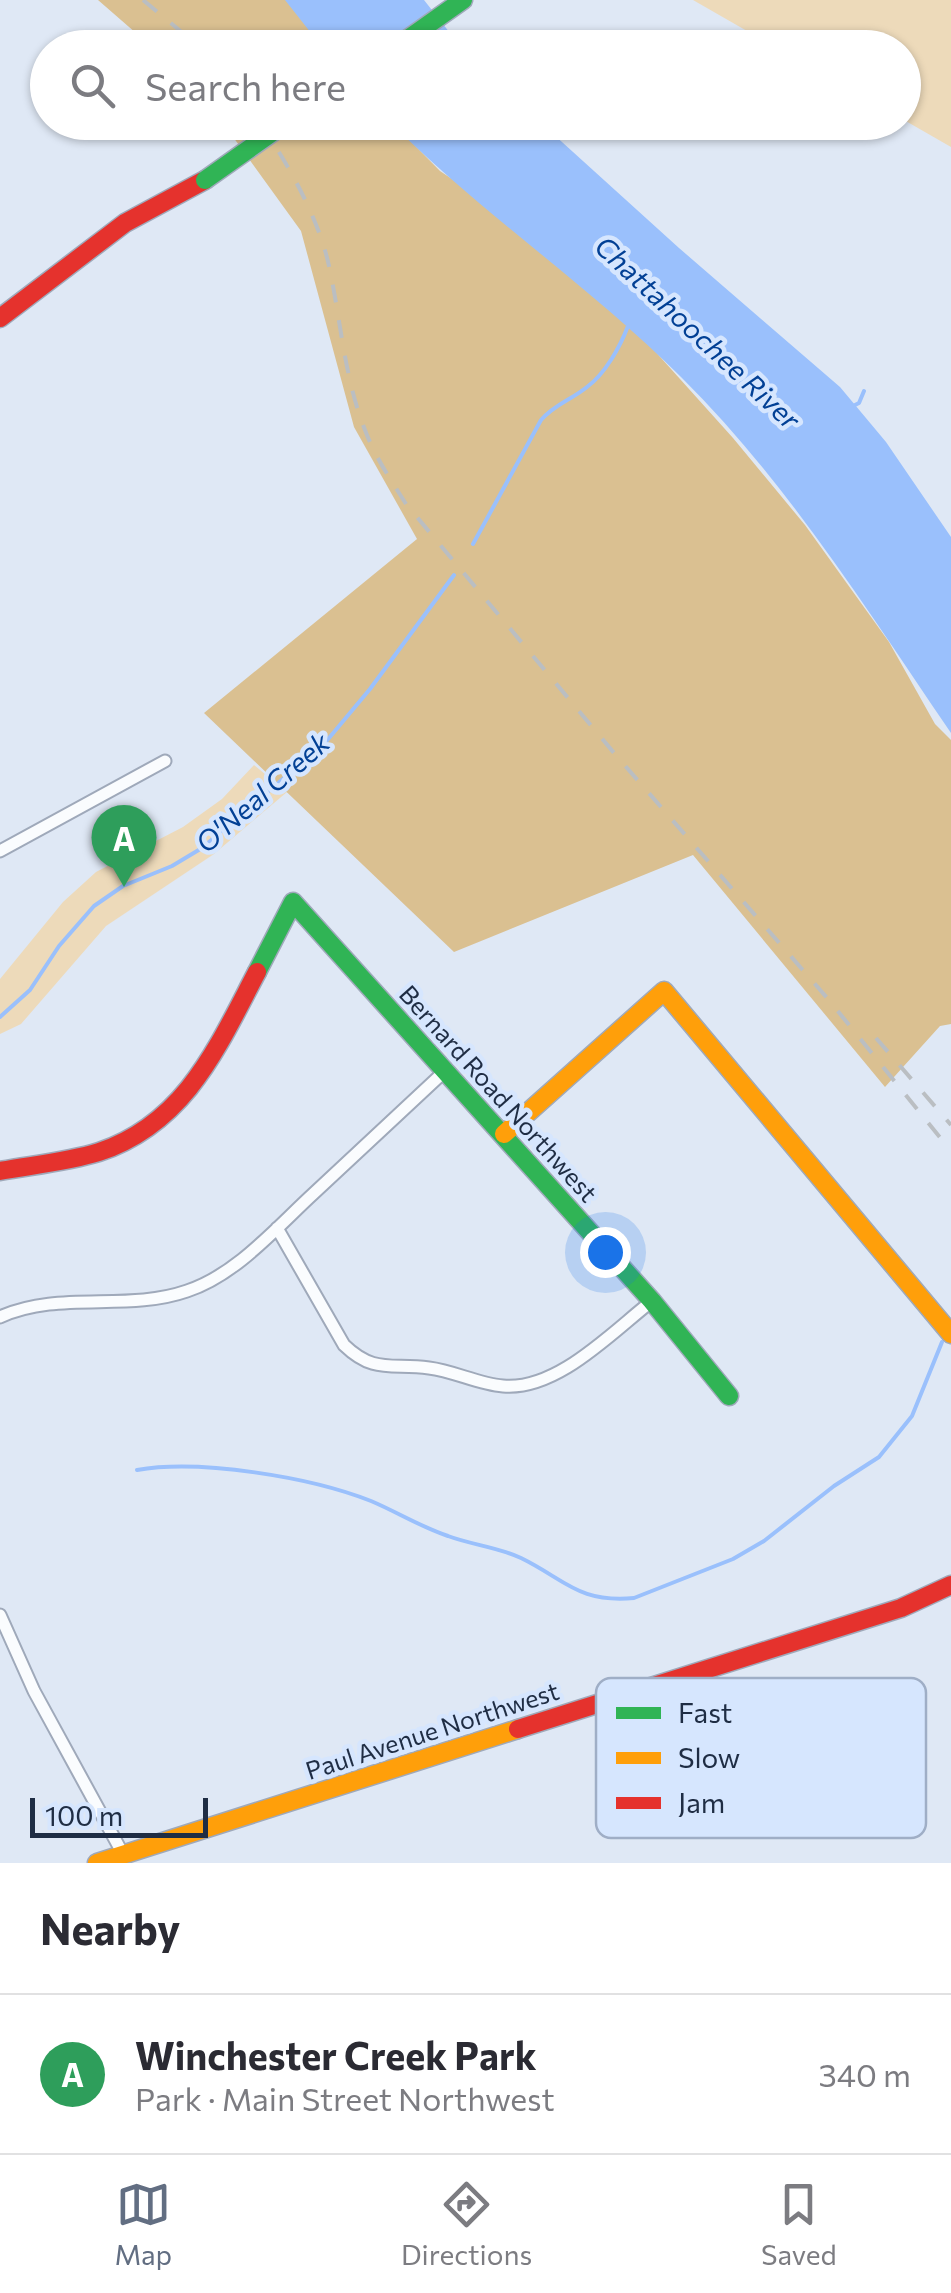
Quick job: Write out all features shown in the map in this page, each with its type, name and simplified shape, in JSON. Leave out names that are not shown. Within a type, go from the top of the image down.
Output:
[{"type":"street","points":[[420,30],[463,0]]},
{"type":"street","points":[[0,318],[85,253],[262,140]]},
{"type":"street","points":[[0,852],[165,761]]},
{"type":"street","name":"Bernard Road Northwest","points":[[0,1170],[107,1150],[173,1106],[206,1068],[293,902],[652,1301],[729,1396]]},
{"type":"street","points":[[504,1134],[664,991],[951,1334]]},
{"type":"street","points":[[0,1317],[48,1303],[161,1298],[191,1290],[234,1265],[277,1228],[446,1070]]},
{"type":"street","points":[[277,1228],[344,1345],[359,1360],[376,1366],[429,1368],[503,1386],[531,1385],[562,1371],[652,1301]]},
{"type":"street","name":"Paul Avenue Northwest","points":[[680,1678],[901,1608],[951,1585]]},
{"type":"street","points":[[0,1615],[34,1691],[124,1854]]},
{"type":"street","name":"Paul Avenue Northwest","points":[[97,1863],[596,1705]]},
{"type":"shaded area","points":[[98,0],[298,0],[316,30],[132,30]]},
{"type":"shaded area","points":[[693,0],[951,0],[951,147],[921,130],[921,30],[745,30]]},
{"type":"shaded area","points":[[235,140],[410,140],[440,171],[574,261],[733,438],[805,525],[889,642],[935,724],[951,740],[951,1024],[940,1026],[885,1087],[693,855],[454,952],[204,713],[417,539],[354,427],[301,231]]},
{"type":"shaded area","points":[[254,765],[287,792],[214,854],[106,926],[21,1024],[0,1034],[0,979],[63,902],[96,872],[183,827],[222,799]]},
{"type":"water","points":[[285,0],[424,0],[448,30],[309,30]]},
{"type":"water","name":"Chattahoochee River","points":[[409,140],[560,140],[840,387],[886,442],[951,537],[951,733],[824,548],[720,417],[646,344]]},
{"type":"waterway","points":[[473,544],[541,420],[600,375],[628,326]]},
{"type":"waterway","points":[[853,406],[859,403],[864,391]]},
{"type":"waterway","name":"O'Neal Creek","points":[[0,1017],[30,990],[59,946],[94,906],[123,886],[172,866],[202,848],[324,744],[454,575]]},
{"type":"waterway","points":[[137,1470],[223,1469],[318,1484],[371,1501],[448,1536],[512,1554],[586,1593],[634,1598],[733,1559],[879,1457],[912,1416],[942,1342]]},
{"type":"railway","points":[[143,0],[179,30]]},
{"type":"railway","points":[[271,140],[318,229],[358,410],[374,450],[406,504],[614,753],[828,999],[951,1151]]},
{"type":"railway","points":[[876,1038],[951,1125]]},
{"type":"traffic: fast","points":[[420,30],[463,0]]},
{"type":"traffic: fast","points":[[205,180],[262,140]]},
{"type":"traffic: fast","points":[[257,972],[293,902],[652,1301],[729,1396]]},
{"type":"traffic: slow","points":[[504,1134],[664,991],[951,1334]]},
{"type":"traffic: slow","points":[[97,1863],[518,1729]]},
{"type":"traffic: jam","points":[[0,318],[125,223],[205,180]]},
{"type":"traffic: jam","points":[[0,1171],[99,1152],[155,1122],[196,1079],[257,972]]},
{"type":"traffic: jam","points":[[679,1678],[901,1608],[951,1585]]},
{"type":"traffic: jam","points":[[518,1729],[596,1704]]},
{"type":"place","name":"Winchester Creek Park","points":[[124,887]]}]
